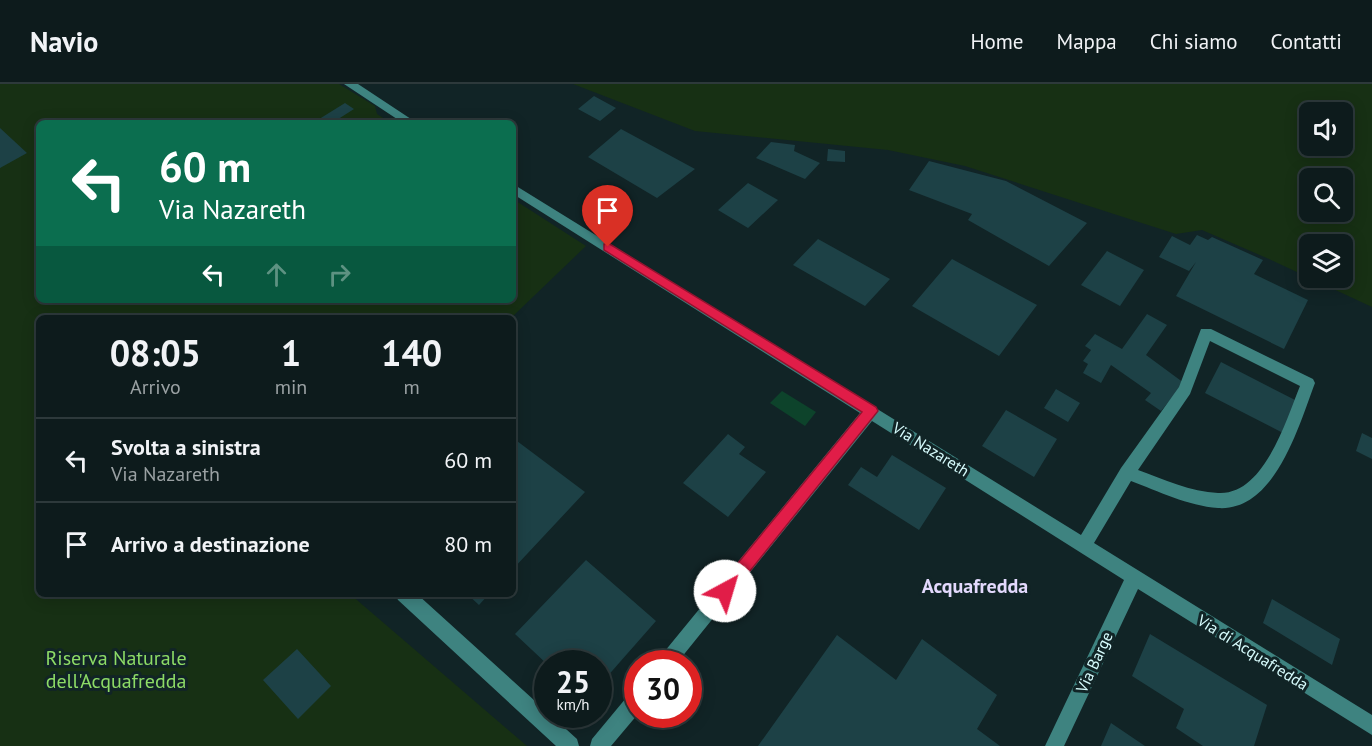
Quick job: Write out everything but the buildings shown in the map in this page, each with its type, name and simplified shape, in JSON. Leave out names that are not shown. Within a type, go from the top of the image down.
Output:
[{"type":"street","points":[[350,84],[406,120]]},
{"type":"street","name":"Via Nazareth","points":[[516,190],[1134,578]]},
{"type":"street","points":[[1083,546],[1126,473],[1185,390],[1206,333],[1308,382],[1279,457],[1254,487],[1239,498],[1221,502],[1126,473]]},
{"type":"street","points":[[677,650],[871,411]]},
{"type":"street","name":"Via di Acquafredda","points":[[1134,578],[1372,726]]},
{"type":"street","name":"Via Barge","points":[[1054,746],[1134,578]]},
{"type":"street","points":[[407,597],[570,746]]},
{"type":"street","points":[[599,746],[624,716]]},
{"type":"green space","name":"Riserva Naturale dell'Acquafredda","points":[[0,84],[339,84],[375,106],[377,114],[386,120],[36,120],[36,303],[516,303],[516,201],[586,246],[514,315],[36,315],[36,597],[353,597],[527,746],[0,746]]},
{"type":"green space","points":[[573,84],[1372,84],[1372,307],[1331,288],[1353,288],[1353,234],[1299,234],[1299,273],[1202,230],[1176,234],[965,166],[888,150],[695,131]]},
{"type":"shaded area","points":[[782,391],[816,412],[805,426],[770,403]]},
{"type":"district","name":"Acquafredda","points":[[975,586]]},
{"type":"route","points":[[608,247],[871,411],[725,591]]}]
